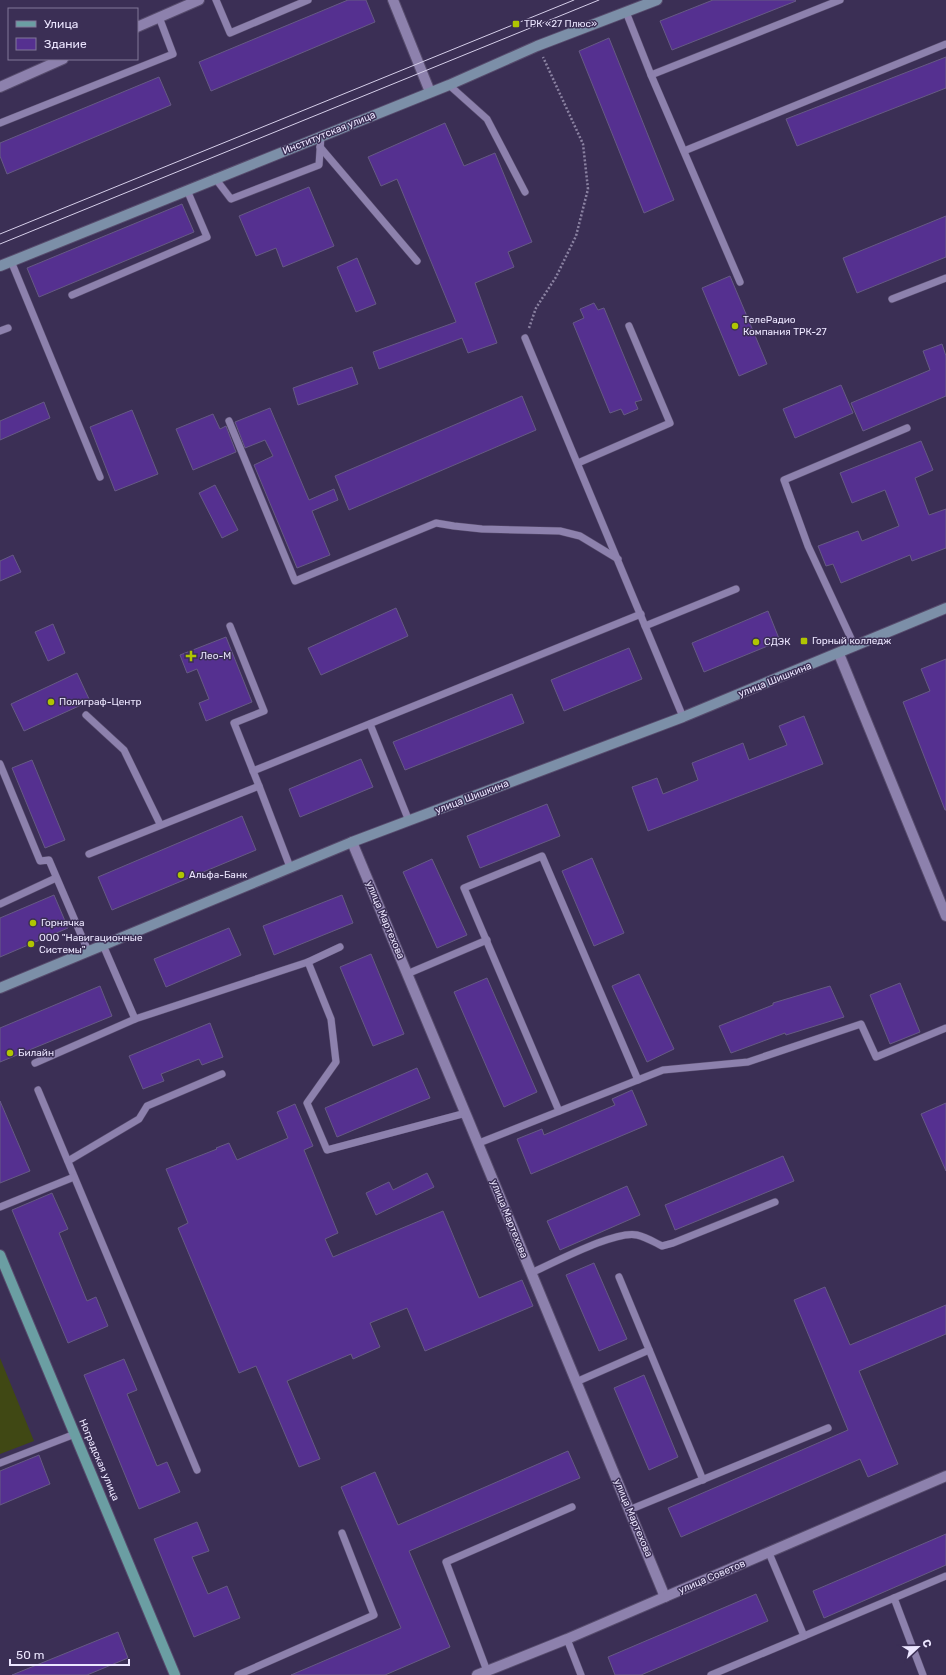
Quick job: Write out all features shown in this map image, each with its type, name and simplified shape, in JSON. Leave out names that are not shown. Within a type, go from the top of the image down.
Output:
[{"type":"main road","name":"Институтская улица","points":[[0,266],[430,92],[537,46],[657,0]]},
{"type":"main road","name":"улица Шишкина","points":[[0,988],[352,842],[683,718],[946,608]]},
{"type":"main road","name":"Ноградская улица","points":[[0,1255],[176,1675]]},
{"type":"street","points":[[138,27],[199,0]]},
{"type":"street","points":[[392,0],[430,92]]},
{"type":"street","points":[[0,87],[61,60]]},
{"type":"street","points":[[839,654],[946,916]]},
{"type":"street","name":"улица Мартехова","points":[[352,842],[479,1143],[531,1273],[666,1597]]},
{"type":"street","name":"улица Советов","points":[[477,1675],[666,1597],[946,1476]]},
{"type":"lane","points":[[216,0],[230,33],[308,0]]},
{"type":"lane","points":[[651,75],[840,0]]},
{"type":"lane","points":[[626,12],[651,75],[740,282]]},
{"type":"lane","points":[[0,123],[173,54],[159,17]]},
{"type":"lane","points":[[684,151],[946,44]]},
{"type":"lane","points":[[449,84],[487,119],[525,192]]},
{"type":"lane","points":[[215,178],[232,199],[319,165],[321,136]]},
{"type":"lane","points":[[320,147],[417,261]]},
{"type":"lane","points":[[72,295],[207,236],[187,190]]},
{"type":"lane","points":[[11,261],[100,477]]},
{"type":"lane","points":[[892,300],[946,278]]},
{"type":"lane","points":[[578,463],[670,423],[629,326]]},
{"type":"lane","points":[[0,331],[8,328]]},
{"type":"lane","points":[[525,338],[683,718]]},
{"type":"lane","points":[[229,421],[295,581],[436,523],[482,529],[560,531],[580,536],[618,559]]},
{"type":"lane","points":[[855,647],[808,546],[784,480],[907,428]]},
{"type":"lane","points":[[646,626],[736,589]]},
{"type":"lane","points":[[253,771],[641,614]]},
{"type":"lane","points":[[230,626],[264,711],[234,723],[290,867]]},
{"type":"lane","points":[[86,715],[124,750],[160,824]]},
{"type":"lane","points":[[370,724],[409,821]]},
{"type":"lane","points":[[0,764],[40,861],[49,860],[88,951]]},
{"type":"lane","points":[[88,854],[160,824],[259,786]]},
{"type":"lane","points":[[559,1111],[464,888],[542,856],[638,1080]]},
{"type":"lane","points":[[0,904],[56,878]]},
{"type":"lane","points":[[408,974],[487,940]]},
{"type":"lane","points":[[103,945],[135,1019]]},
{"type":"lane","points":[[35,1063],[135,1019],[308,962],[340,947]]},
{"type":"lane","points":[[308,962],[331,1018],[336,1062],[307,1103],[327,1150],[466,1113]]},
{"type":"lane","points":[[479,1143],[663,1070],[748,1062],[861,1024],[876,1057],[946,1028]]},
{"type":"lane","points":[[68,1161],[138,1119],[147,1106],[222,1074]]},
{"type":"lane","points":[[38,1090],[197,1470]]},
{"type":"lane","points":[[0,1207],[74,1177]]},
{"type":"lane","points":[[531,1273],[608,1238],[623,1234],[636,1234],[662,1246],[775,1202]]},
{"type":"lane","points":[[618,1277],[703,1480]]},
{"type":"lane","points":[[576,1382],[649,1350]]},
{"type":"lane","points":[[629,1510],[828,1428]]},
{"type":"lane","points":[[0,1463],[75,1434]]},
{"type":"lane","points":[[488,1671],[446,1562],[572,1507]]},
{"type":"lane","points":[[238,1675],[374,1615],[342,1533]]},
{"type":"lane","points":[[769,1552],[804,1636]]},
{"type":"lane","points":[[711,1675],[946,1576]]},
{"type":"lane","points":[[894,1598],[923,1675]]},
{"type":"lane","points":[[567,1639],[581,1675]]},
{"type":"path","points":[[525,338],[536,308],[556,277],[576,236],[588,189],[583,144],[537,46]]},
{"type":"green space","points":[[0,1358],[34,1441],[0,1454]]},
{"type":"building","points":[[348,0],[366,0],[375,22],[211,91],[199,62]]},
{"type":"building","points":[[713,0],[796,1],[672,50],[660,21]]},
{"type":"building","points":[[609,38],[674,200],[644,213],[579,51]]},
{"type":"building","points":[[946,57],[946,88],[797,146],[786,119]]},
{"type":"building","points":[[159,77],[171,105],[7,174],[0,156],[0,143]]},
{"type":"building","points":[[445,123],[464,166],[495,153],[532,242],[508,252],[514,267],[475,283],[497,343],[468,353],[462,338],[379,369],[373,352],[456,322],[397,179],[381,186],[368,157]]},
{"type":"building","points":[[309,187],[334,246],[283,267],[276,248],[256,256],[239,216]]},
{"type":"building","points":[[182,204],[194,232],[39,297],[27,268]]},
{"type":"building","points":[[946,216],[946,257],[857,293],[843,258]]},
{"type":"building","points":[[357,258],[376,304],[356,312],[337,267]]},
{"type":"building","name":"ТелеРадио Компания ТРК-27","points":[[730,276],[767,364],[739,376],[702,288]]},
{"type":"building","points":[[594,303],[598,310],[604,308],[642,400],[635,402],[638,409],[624,415],[621,409],[610,413],[573,323],[584,318],[580,309]]},
{"type":"building","points":[[942,344],[946,356],[946,396],[863,431],[851,403],[930,370],[923,351]]},
{"type":"building","points":[[352,367],[358,384],[298,405],[293,388]]},
{"type":"building","points":[[841,385],[853,413],[795,438],[783,409]]},
{"type":"building","points":[[522,396],[536,430],[349,510],[335,476]]},
{"type":"building","points":[[44,402],[50,418],[0,440],[0,421]]},
{"type":"building","points":[[270,408],[309,500],[334,489],[338,500],[312,511],[330,555],[297,568],[254,465],[273,456],[265,440],[245,448],[235,422]]},
{"type":"building","points":[[132,410],[158,474],[115,491],[90,427]]},
{"type":"building","points":[[213,414],[220,429],[226,426],[236,452],[193,470],[176,429]]},
{"type":"building","points":[[921,441],[933,470],[915,478],[929,515],[946,509],[946,548],[912,561],[910,555],[841,583],[833,564],[826,566],[818,546],[858,531],[862,541],[899,526],[885,490],[852,503],[840,473]]},
{"type":"building","points":[[215,485],[238,530],[222,538],[199,493]]},
{"type":"building","points":[[13,555],[21,572],[0,581],[0,561]]},
{"type":"building","points":[[396,608],[408,636],[321,675],[308,648]]},
{"type":"building","points":[[768,611],[780,641],[704,672],[692,643]]},
{"type":"building","points":[[53,624],[65,653],[48,661],[35,632]]},
{"type":"building","points":[[226,637],[252,702],[206,721],[199,703],[209,699],[197,669],[187,673],[180,655]]},
{"type":"building","points":[[629,648],[642,679],[564,711],[551,680]]},
{"type":"building","points":[[946,659],[945,810],[903,702],[930,691],[921,669]]},
{"type":"building","name":"Полиграф-Центр","points":[[77,673],[90,701],[24,731],[11,704]]},
{"type":"building","points":[[512,694],[524,723],[405,770],[393,742]]},
{"type":"building","points":[[804,716],[823,764],[648,831],[632,787],[657,778],[663,794],[698,780],[692,763],[743,743],[749,760],[787,745],[779,726]]},
{"type":"building","points":[[361,759],[373,787],[300,817],[289,789]]},
{"type":"building","points":[[32,760],[65,840],[45,848],[12,768]]},
{"type":"building","points":[[547,804],[560,836],[480,868],[467,836]]},
{"type":"building","points":[[242,816],[256,850],[112,910],[98,877]]},
{"type":"building","points":[[592,858],[624,933],[594,946],[562,871]]},
{"type":"building","points":[[432,859],[467,935],[437,948],[403,872]]},
{"type":"building","name":"Горнячка","points":[[54,895],[68,928],[0,957],[0,918]]},
{"type":"building","points":[[342,895],[353,923],[274,955],[263,926]]},
{"type":"building","points":[[229,928],[241,955],[166,987],[154,959]]},
{"type":"building","points":[[371,954],[404,1034],[373,1046],[340,967]]},
{"type":"building","points":[[639,974],[674,1049],[647,1062],[612,986]]},
{"type":"building","points":[[487,978],[537,1092],[504,1107],[454,992]]},
{"type":"building","points":[[900,983],[920,1032],[890,1044],[870,995]]},
{"type":"building","points":[[100,986],[112,1016],[0,1062],[0,1028]]},
{"type":"building","points":[[830,986],[844,1017],[786,1035],[785,1033],[731,1053],[719,1026],[773,1005],[773,1003]]},
{"type":"building","points":[[210,1023],[223,1057],[202,1065],[199,1059],[161,1074],[164,1081],[143,1089],[129,1056]]},
{"type":"building","points":[[417,1068],[430,1098],[337,1137],[325,1108]]},
{"type":"building","points":[[632,1090],[647,1125],[531,1174],[517,1139],[542,1129],[544,1135],[615,1105],[612,1099]]},
{"type":"building","points":[[0,1101],[30,1171],[0,1183]]},
{"type":"building","points":[[946,1103],[946,1171],[921,1114]]},
{"type":"building","points":[[295,1104],[313,1146],[304,1150],[338,1233],[325,1239],[333,1257],[443,1211],[479,1298],[522,1280],[533,1306],[425,1351],[407,1308],[370,1323],[380,1347],[353,1359],[351,1354],[287,1381],[320,1459],[299,1467],[256,1366],[239,1373],[178,1228],[188,1223],[166,1169],[229,1143],[237,1160],[288,1138],[277,1112]]},
{"type":"building","points":[[783,1156],[794,1181],[675,1230],[665,1205]]},
{"type":"building","points":[[427,1173],[434,1187],[376,1215],[366,1193],[389,1182],[393,1190]]},
{"type":"building","points":[[627,1186],[640,1215],[560,1250],[547,1221]]},
{"type":"building","points":[[52,1193],[68,1229],[59,1233],[87,1301],[96,1297],[108,1326],[68,1343],[12,1210]]},
{"type":"building","points":[[594,1263],[627,1339],[599,1351],[566,1275]]},
{"type":"building","points":[[825,1287],[850,1345],[946,1305],[946,1334],[859,1371],[898,1464],[868,1477],[860,1459],[681,1537],[668,1508],[848,1430],[794,1300]]},
{"type":"building","points":[[124,1359],[137,1390],[127,1394],[157,1466],[167,1462],[180,1492],[139,1509],[84,1375]]},
{"type":"building","points":[[644,1375],[678,1457],[649,1470],[614,1388]]},
{"type":"building","points":[[568,1451],[580,1478],[409,1551],[450,1647],[385,1675],[291,1675],[401,1628],[341,1487],[375,1472],[398,1525]]},
{"type":"building","points":[[39,1455],[50,1484],[0,1505],[0,1471]]},
{"type":"building","points":[[197,1522],[209,1551],[192,1557],[208,1594],[227,1586],[240,1618],[194,1637],[154,1539]]},
{"type":"building","points":[[946,1534],[946,1565],[824,1618],[813,1591]]},
{"type":"building","points":[[756,1594],[768,1621],[641,1675],[615,1675],[608,1657]]},
{"type":"building","points":[[118,1632],[128,1658],[87,1675],[12,1675]]},
{"type":"tram line","points":[[0,234],[574,0]]},
{"type":"tram line","points":[[0,244],[599,0]]},
{"type":"place","name":"ТРК «27 Плюс»","points":[[516,24]]},
{"type":"place","name":"ТелеРадио Компания ТРК-27","points":[[735,326]]},
{"type":"place","name":"Горный колледж","points":[[804,641]]},
{"type":"place","name":"СДЭК","points":[[756,642]]},
{"type":"place","name":"Лео-М","points":[[191,656]]},
{"type":"place","name":"Полиграф-Центр","points":[[51,702]]},
{"type":"place","name":"Альфа-Банк","points":[[181,875]]},
{"type":"place","name":"Горнячка","points":[[33,923]]},
{"type":"place","name":"ООО \"Навигационные Системы\"","points":[[31,944]]},
{"type":"place","name":"Билайн","points":[[10,1053]]}]
